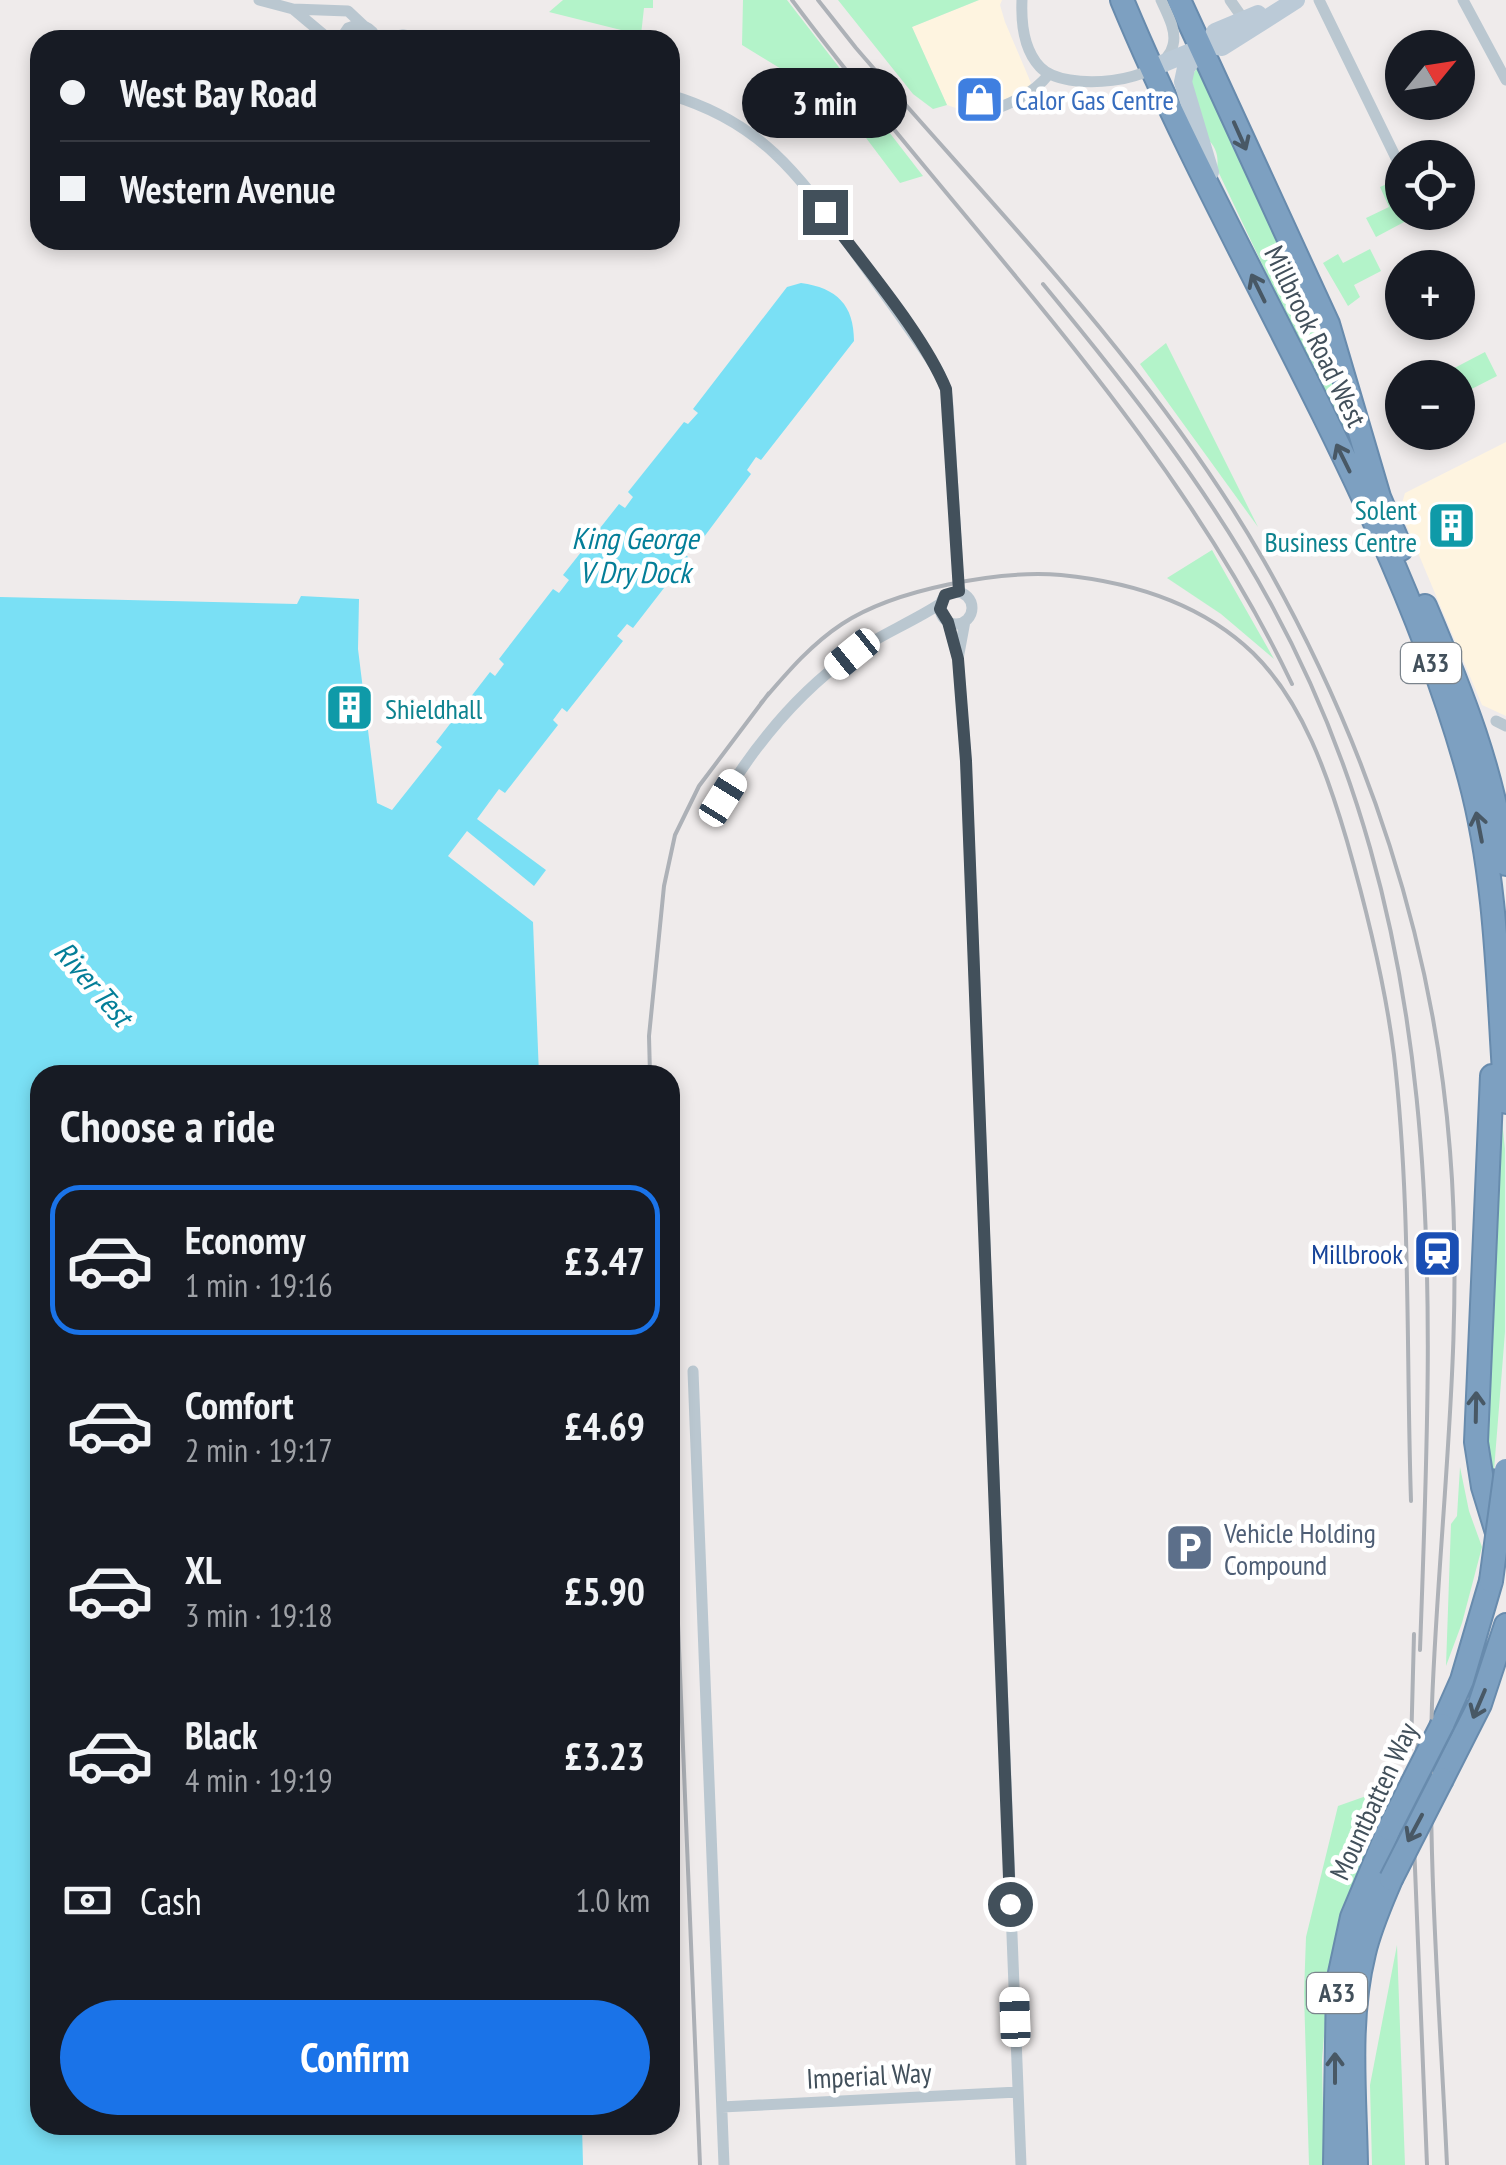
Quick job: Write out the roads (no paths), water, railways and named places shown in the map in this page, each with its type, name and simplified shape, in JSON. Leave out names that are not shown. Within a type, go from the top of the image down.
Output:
[{"type":"highway","name":"Millbrook Road West","points":[[1122,0],[1226,222],[1357,486],[1451,714],[1471,784],[1489,880],[1506,1102]]},
{"type":"highway","name":"Millbrook Road West","points":[[1179,0],[1206,45],[1328,324],[1379,497],[1470,712],[1502,806],[1506,864]]},
{"type":"highway","points":[[1484,755],[1506,769]]},
{"type":"highway","points":[[1498,993],[1476,1442],[1487,1503],[1506,1554]]},
{"type":"highway","name":"Mountbatten Way","points":[[1335,2165],[1338,1982],[1352,1917],[1389,1829],[1462,1680],[1491,1582],[1506,1468]]},
{"type":"highway","name":"Mountbatten Way","points":[[1356,2165],[1354,2049],[1364,1953],[1391,1879],[1480,1704],[1506,1626]]},
{"type":"street","points":[[259,0],[293,9],[348,11],[368,30]]},
{"type":"street","points":[[1022,0],[1025,38],[1039,67],[1072,82],[1088,83],[1126,77],[1206,45],[1222,47],[1294,0]]},
{"type":"street","points":[[1152,68],[1170,53],[1174,44],[1162,0]]},
{"type":"street","points":[[1230,0],[1244,20]]},
{"type":"street","points":[[1226,222],[1183,82],[1186,68],[1216,32],[1294,0]]},
{"type":"street","points":[[1319,0],[1387,140]]},
{"type":"street","points":[[1463,0],[1506,80]]},
{"type":"street","points":[[293,9],[318,30]]},
{"type":"street","points":[[347,30],[364,26]]},
{"type":"street","points":[[979,115],[1033,90],[1048,74]]},
{"type":"street","points":[[680,98],[706,106],[746,129],[802,180],[938,371],[948,406],[959,591]]},
{"type":"street","points":[[723,798],[780,722],[821,680],[852,654],[940,604],[949,592],[959,591],[972,601],[972,612],[958,659]]},
{"type":"street","points":[[940,604],[958,659],[966,761],[1021,2165]]},
{"type":"street","points":[[911,622],[966,622]]},
{"type":"street","points":[[692,1371],[724,2165]]},
{"type":"street","name":"Imperial Way","points":[[722,2107],[1018,2092]]},
{"type":"water","points":[[801,283],[834,294],[851,317],[854,341],[761,460],[756,457],[747,470],[751,474],[698,545],[692,542],[684,553],[688,557],[633,628],[627,624],[617,636],[623,641],[567,712],[562,708],[553,720],[558,725],[505,793],[499,789],[477,819],[546,870],[534,886],[467,831],[448,856],[533,922],[539,1065],[30,1065],[30,2135],[582,2135],[583,2165],[0,2165],[0,597],[297,604],[301,596],[359,599],[358,649],[377,803],[392,810],[442,747],[436,742],[490,672],[495,676],[504,664],[499,659],[553,589],[559,593],[569,580],[563,575],[619,504],[625,508],[633,497],[628,492],[684,422],[688,424],[698,413],[693,409],[787,287]]},
{"type":"railway","points":[[792,0],[1124,414],[1186,500],[1242,590],[1292,684]]},
{"type":"railway","points":[[818,0],[1124,358],[1221,491],[1301,630],[1364,772],[1390,846],[1429,996],[1442,1073],[1454,1220],[1453,1358],[1431,1761],[1447,2165]]},
{"type":"railway","points":[[1043,284],[1165,439],[1247,561],[1330,730],[1372,857],[1401,985],[1418,1115],[1426,1246],[1428,1379],[1420,1650]]},
{"type":"railway","points":[[761,703],[819,641],[864,612],[948,584],[1036,574],[1114,583],[1188,608],[1233,636],[1271,672],[1300,717],[1331,791],[1362,894],[1386,1001],[1403,1166],[1411,1501]]},
{"type":"railway","points":[[650,1065],[649,1036],[664,886],[675,835],[699,786],[769,693]]},
{"type":"railway","points":[[1411,1749],[1414,1634]]},
{"type":"railway","points":[[680,1673],[700,2165]]},
{"type":"railway","points":[[1417,1735],[1418,1805]]},
{"type":"railway","points":[[1412,1794],[1427,2165]]},
{"type":"place","name":"Calor Gas Centre","points":[[980,99]]},
{"type":"place","name":"Solent Business Centre","points":[[1452,525]]},
{"type":"place","name":"Shieldhall","points":[[350,708]]},
{"type":"place","name":"Millbrook","points":[[1438,1253]]},
{"type":"place","name":"Vehicle Holding Compound","points":[[1189,1548]]},
{"type":"water label","name":"King George V Dry Dock","points":[[635,554]]},
{"type":"water label","name":"River Test","points":[[94,983]]}]
